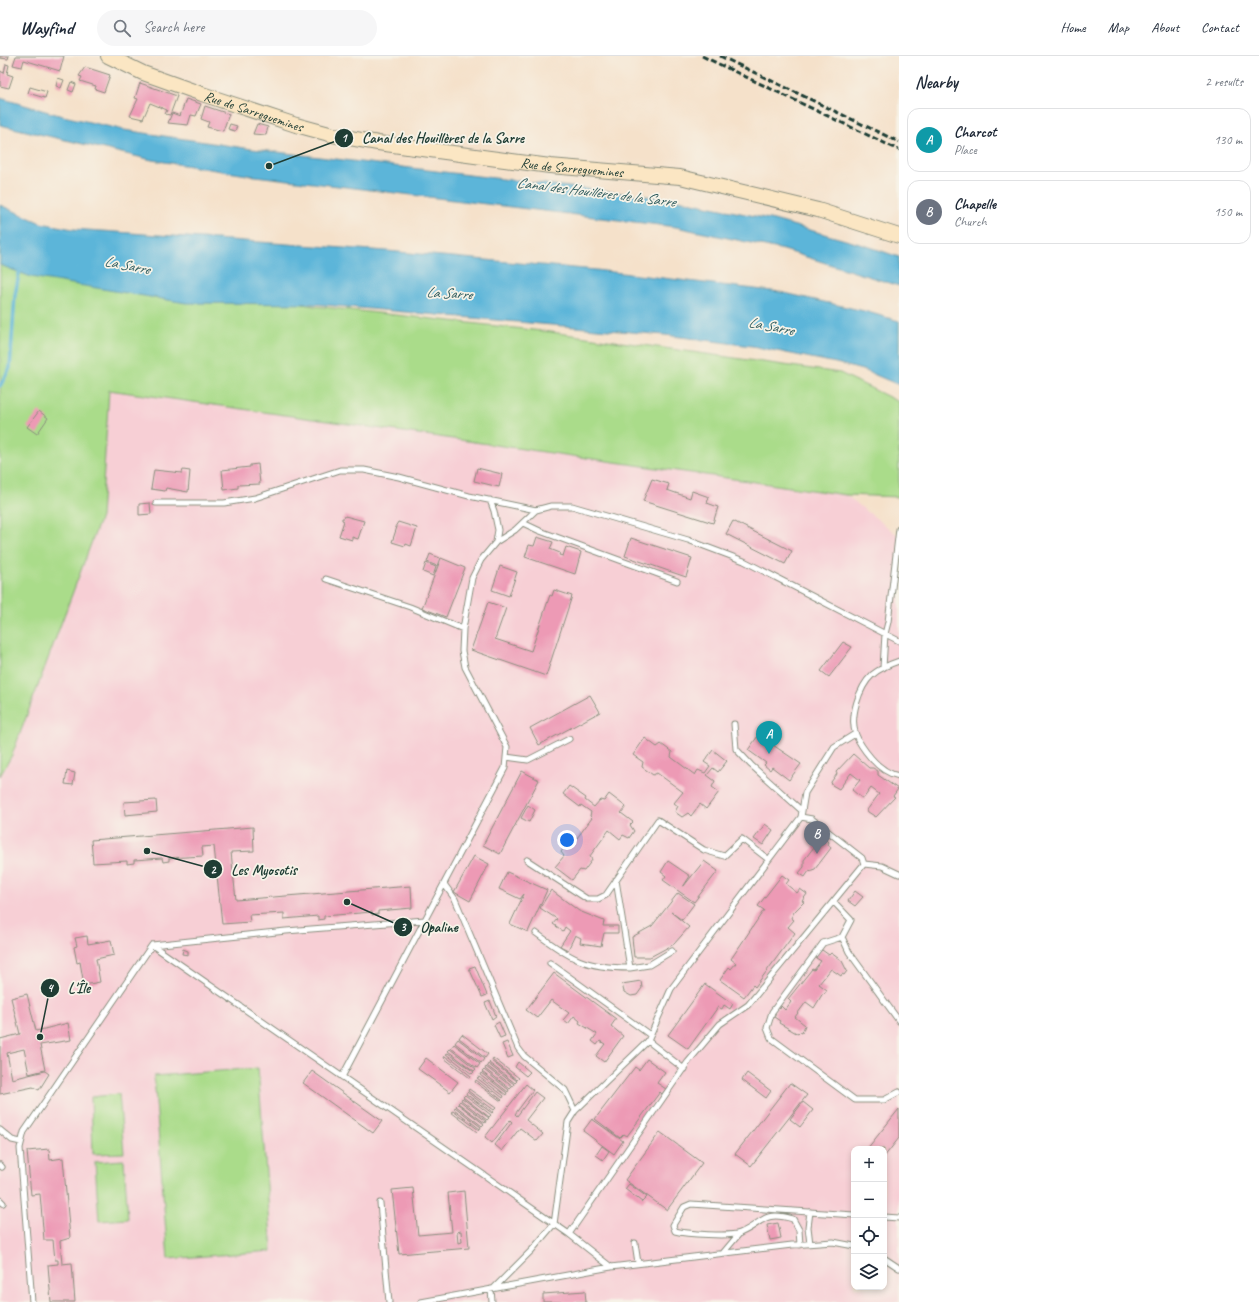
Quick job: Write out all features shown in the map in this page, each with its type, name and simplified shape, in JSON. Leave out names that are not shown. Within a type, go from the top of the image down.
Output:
[{"type":"street","name":"Rue de Sarreguemines","points":[[108,56],[143,73],[202,94],[296,125],[333,135],[378,143],[550,166],[680,177],[818,210],[899,236]]},
{"type":"lane","points":[[156,503],[224,503],[254,498],[340,470],[364,470],[536,510],[551,506],[572,506],[628,521],[688,540],[744,561],[899,641]]},
{"type":"lane","points":[[490,500],[498,530],[496,542]]},
{"type":"lane","points":[[342,1077],[505,768],[507,747],[502,734],[465,667],[462,651],[463,629],[472,578],[481,560],[496,542],[523,523],[536,510]]},
{"type":"lane","points":[[523,523],[540,531],[677,581]]},
{"type":"lane","points":[[883,668],[885,634],[888,622],[899,529]]},
{"type":"lane","points":[[326,579],[410,607],[463,629]]},
{"type":"lane","points":[[899,661],[883,668],[872,676],[857,700],[854,720],[856,734],[864,750],[876,764],[893,775],[899,776]]},
{"type":"lane","points":[[734,724],[736,749],[751,765],[801,810]]},
{"type":"lane","points":[[492,1302],[492,1288],[532,1250],[554,1224],[568,1122],[575,1111],[648,1041],[670,989],[801,817],[804,793],[834,747],[856,734]]},
{"type":"lane","points":[[506,756],[528,760],[569,739]]},
{"type":"lane","points":[[801,817],[812,819],[862,858],[864,864]]},
{"type":"lane","points":[[527,860],[587,899],[598,899],[606,896],[658,820],[704,850],[724,856],[742,839],[768,859]]},
{"type":"lane","points":[[864,864],[882,866],[899,874]]},
{"type":"lane","points":[[569,1234],[684,1069],[720,1024],[748,1005],[834,902],[855,873],[864,864]]},
{"type":"lane","points":[[616,880],[630,968]]},
{"type":"lane","points":[[444,884],[455,899],[518,1048],[524,1056],[565,1090],[575,1111]]},
{"type":"lane","points":[[834,902],[851,920],[842,937],[824,943],[772,1012],[767,1028],[771,1038],[855,1100],[884,1100],[899,1092]]},
{"type":"lane","points":[[32,1302],[20,1148],[24,1132],[152,945],[286,931],[425,920]]},
{"type":"lane","points":[[536,933],[562,952],[579,962],[610,968],[630,968],[649,965],[672,951]]},
{"type":"lane","points":[[842,937],[849,952],[899,1021]]},
{"type":"lane","points":[[152,945],[569,1234],[611,1266]]},
{"type":"lane","points":[[550,963],[650,1035]]},
{"type":"lane","points":[[648,1041],[684,1069]]},
{"type":"lane","points":[[0,1130],[12,1140],[21,1142]]},
{"type":"lane","points":[[380,1203],[388,1302]]},
{"type":"lane","points":[[739,1234],[687,1234],[675,1231],[673,1225],[684,1207],[691,1204],[851,1215]]},
{"type":"lane","points":[[810,1212],[808,1227],[810,1244]]},
{"type":"lane","points":[[723,1254],[739,1234],[764,1217],[781,1215],[793,1219],[799,1230],[800,1245]]},
{"type":"lane","points":[[887,1217],[899,1218]]},
{"type":"lane","points":[[420,1302],[611,1266],[833,1242],[851,1245]]},
{"type":"lane","points":[[635,1243],[638,1263]]},
{"type":"lane","points":[[887,1260],[899,1268]]},
{"type":"shaded area","points":[[109,390],[846,495],[899,536],[899,1302],[0,1302],[0,776],[12,755],[101,517]]},
{"type":"green space","points":[[0,251],[314,306],[551,332],[840,373],[899,402],[899,497],[846,495],[109,390],[101,517],[12,755],[0,776]]},
{"type":"green space","points":[[258,1068],[272,1251],[168,1259],[154,1076]]},
{"type":"green space","points":[[119,1094],[124,1153],[93,1154],[91,1097]]},
{"type":"green space","points":[[124,1160],[128,1219],[99,1221],[95,1162]]},
{"type":"water","points":[[0,98],[59,115],[124,130],[252,149],[678,200],[774,220],[867,246],[899,257],[899,286],[784,250],[676,227],[247,175],[152,160],[0,125]]},
{"type":"water","name":"La Sarre","points":[[0,205],[41,223],[73,229],[387,251],[596,270],[780,292],[864,311],[899,321],[899,385],[866,371],[836,363],[752,346],[665,335],[314,304],[186,303],[31,277],[0,265]]},
{"type":"building","points":[[0,56],[9,56],[8,59],[0,58]]},
{"type":"building","points":[[16,56],[64,56],[60,71],[24,60],[22,67],[13,65]]},
{"type":"building","points":[[6,64],[9,65],[7,74],[13,76],[9,88],[0,86],[0,71],[4,73]]},
{"type":"building","points":[[85,67],[110,75],[104,92],[95,89],[96,86],[80,81],[82,77],[79,76]]},
{"type":"building","points":[[58,78],[64,80],[61,88],[56,86]]},
{"type":"building","points":[[71,82],[76,84],[73,92],[68,90]]},
{"type":"building","points":[[140,83],[177,96],[170,115],[165,114],[167,110],[150,103],[143,119],[130,116],[138,99],[135,98]]},
{"type":"building","points":[[30,87],[47,92],[45,98],[28,93]]},
{"type":"building","points":[[186,99],[201,104],[196,116],[191,115],[188,125],[168,123],[172,113],[180,116]]},
{"type":"building","points":[[205,106],[229,114],[223,131],[207,127],[209,122],[201,119]]},
{"type":"building","points":[[230,124],[237,126],[235,131],[228,129]]},
{"type":"building","points":[[257,124],[268,127],[266,135],[253,134]]},
{"type":"building","points":[[39,411],[48,418],[37,434],[27,427]]},
{"type":"building","points":[[258,464],[260,484],[238,485],[238,488],[224,490],[222,470],[250,467],[250,465]]},
{"type":"building","points":[[477,468],[502,474],[499,487],[474,481]]},
{"type":"building","points":[[154,470],[182,473],[183,470],[190,471],[188,492],[166,488],[165,491],[151,489]]},
{"type":"building","points":[[652,479],[669,484],[667,490],[690,498],[692,491],[709,497],[707,503],[718,507],[713,523],[643,501]]},
{"type":"building","points":[[150,503],[151,514],[139,515],[139,504]]},
{"type":"building","points":[[345,516],[364,521],[358,539],[352,537],[352,540],[339,536],[344,521],[342,518]]},
{"type":"building","points":[[733,521],[792,551],[785,564],[726,534]]},
{"type":"building","points":[[398,522],[417,528],[411,546],[406,544],[405,546],[392,542],[397,527],[395,527]]},
{"type":"building","points":[[537,537],[553,542],[550,549],[560,553],[559,555],[563,556],[566,547],[581,552],[575,574],[525,557],[529,545],[534,546]]},
{"type":"building","points":[[631,538],[692,558],[686,577],[625,556]]},
{"type":"building","points":[[430,554],[440,558],[437,566],[427,562]]},
{"type":"building","points":[[441,558],[465,568],[446,617],[422,608]]},
{"type":"building","points":[[426,563],[436,567],[433,576],[423,572]]},
{"type":"building","points":[[500,566],[517,572],[509,596],[492,590]]},
{"type":"building","points":[[554,590],[572,596],[546,676],[471,650],[488,602],[506,608],[495,639],[531,651],[550,595],[552,596]]},
{"type":"building","points":[[843,642],[852,647],[829,677],[821,671]]},
{"type":"building","points":[[590,695],[600,712],[539,745],[530,728]]},
{"type":"building","points":[[760,733],[768,739],[767,741],[801,764],[789,780],[772,767],[770,770],[764,765],[766,763],[748,750]]},
{"type":"building","points":[[645,738],[657,747],[661,744],[672,752],[671,757],[695,775],[698,770],[705,773],[710,766],[704,762],[713,750],[727,761],[718,772],[713,768],[707,775],[715,781],[712,787],[719,792],[706,809],[700,804],[691,816],[688,813],[682,817],[675,812],[678,806],[674,803],[683,792],[657,773],[653,775],[642,767],[643,762],[633,755]]},
{"type":"building","points":[[853,754],[869,768],[873,768],[878,771],[878,775],[898,789],[893,796],[895,797],[876,817],[867,810],[879,794],[871,788],[863,799],[852,790],[860,780],[851,773],[839,789],[832,785],[831,782],[837,774],[836,772]]},
{"type":"building","points":[[67,771],[75,773],[73,785],[65,784]]},
{"type":"building","points":[[522,771],[539,780],[500,854],[483,845]]},
{"type":"building","points":[[569,786],[586,798],[585,800],[594,807],[600,800],[604,801],[609,794],[626,807],[621,813],[633,822],[630,825],[634,831],[629,838],[623,835],[620,839],[609,830],[590,856],[592,860],[584,871],[580,870],[572,880],[555,867],[564,856],[561,852],[569,841],[574,842],[592,818],[590,816],[591,812],[581,805],[580,807],[563,794]]},
{"type":"building","points":[[156,800],[157,812],[125,815],[124,802]]},
{"type":"building","points":[[528,805],[535,810],[529,822],[521,818]]},
{"type":"building","points":[[765,824],[773,830],[763,845],[754,839]]},
{"type":"building","points":[[253,827],[254,851],[231,852],[236,900],[411,886],[412,908],[378,911],[378,914],[372,915],[372,912],[324,916],[324,919],[318,920],[318,916],[284,919],[284,913],[249,915],[250,922],[222,924],[214,846],[202,847],[203,856],[169,858],[169,861],[163,862],[162,858],[134,860],[134,863],[127,864],[127,861],[93,863],[91,840]]},
{"type":"building","points":[[820,839],[824,841],[825,839],[829,842],[828,844],[831,848],[815,869],[809,871],[805,877],[799,873],[804,867],[804,860]]},
{"type":"building","points":[[474,856],[489,864],[470,901],[454,892]]},
{"type":"building","points":[[668,861],[690,876],[683,887],[704,861],[718,871],[694,902],[663,880],[666,876],[661,872]]},
{"type":"building","points":[[507,872],[547,890],[528,932],[510,924],[524,894],[520,899],[499,889]]},
{"type":"building","points":[[782,875],[789,880],[786,884],[797,893],[800,889],[807,894],[802,901],[804,902],[794,912],[791,918],[794,920],[788,927],[795,933],[755,987],[753,985],[744,997],[720,980],[729,967],[731,969],[736,963],[731,959],[764,910],[758,906]]},
{"type":"building","points":[[551,890],[579,911],[604,921],[603,926],[618,926],[618,933],[604,933],[601,946],[580,943],[581,938],[575,935],[568,950],[560,946],[570,931],[565,927],[563,931],[553,924],[557,919],[540,908]]},
{"type":"building","points":[[855,891],[863,897],[855,906],[848,901]]},
{"type":"building","points":[[678,893],[694,904],[682,920],[671,912],[689,927],[674,944],[650,957],[634,957],[632,937],[652,926]]},
{"type":"building","points":[[87,936],[88,944],[111,940],[114,955],[96,959],[100,982],[84,985],[80,962],[77,963],[74,947],[77,946],[75,938]]},
{"type":"building","points":[[183,949],[188,951],[188,955],[182,954]]},
{"type":"building","points":[[822,950],[829,955],[831,953],[842,961],[847,971],[841,976],[831,969],[819,984],[827,990],[824,994],[823,993],[814,1008],[806,1002],[795,1017],[805,1025],[802,1033],[800,1032],[798,1034],[779,1023],[780,1021],[774,1017],[776,1014],[774,1013],[778,1007],[780,1009],[781,1006],[785,1010],[791,1002],[788,999],[812,969],[814,970],[821,961],[816,958],[816,955]]},
{"type":"building","points":[[475,966],[487,995],[482,997],[469,968]]},
{"type":"building","points":[[554,973],[616,1019],[611,1026],[623,1036],[604,1062],[596,1056],[605,1044],[600,1041],[597,1045],[592,1041],[597,1034],[579,1023],[580,1021],[574,1016],[568,1024],[563,1020],[569,1013],[551,1000],[537,1018],[526,1010]]},
{"type":"building","points":[[641,981],[642,988],[637,995],[631,996],[624,992],[622,984]]},
{"type":"building","points":[[705,984],[733,1004],[730,1009],[724,1005],[722,1009],[718,1007],[688,1049],[668,1035]]},
{"type":"building","points":[[27,994],[36,1031],[68,1023],[71,1040],[40,1045],[45,1070],[29,1074],[24,1049],[7,1053],[12,1079],[45,1071],[49,1074],[39,1090],[33,1087],[0,1094],[0,1039],[20,1034],[11,998]]},
{"type":"building","points":[[490,1001],[496,1016],[492,1019],[485,1003]]},
{"type":"building","points":[[499,1022],[505,1036],[500,1038],[494,1025]]},
{"type":"building","points":[[462,1034],[488,1054],[485,1058],[459,1038]]},
{"type":"building","points":[[458,1039],[484,1059],[481,1063],[455,1043]]},
{"type":"building","points":[[507,1042],[513,1056],[508,1058],[502,1044]]},
{"type":"building","points":[[454,1044],[480,1064],[477,1068],[451,1048]]},
{"type":"building","points":[[450,1049],[476,1069],[474,1071],[448,1051]]},
{"type":"building","points":[[448,1053],[474,1072],[472,1074],[446,1054]]},
{"type":"building","points":[[445,1056],[471,1076],[470,1078],[444,1058]]},
{"type":"building","points":[[426,1058],[458,1082],[450,1092],[418,1069]]},
{"type":"building","points":[[493,1058],[519,1078],[517,1080],[492,1060]]},
{"type":"building","points":[[647,1059],[665,1072],[657,1083],[666,1089],[662,1094],[660,1092],[627,1136],[624,1134],[620,1138],[595,1119],[635,1067],[639,1070]]},
{"type":"building","points":[[491,1061],[517,1081],[515,1083],[489,1063]]},
{"type":"building","points":[[518,1062],[530,1072],[526,1076],[515,1067]]},
{"type":"building","points":[[488,1064],[514,1084],[513,1086],[487,1066]]},
{"type":"building","points":[[486,1067],[512,1087],[510,1089],[485,1069]]},
{"type":"building","points":[[484,1070],[509,1090],[508,1092],[482,1072]]},
{"type":"building","points":[[312,1071],[382,1121],[373,1133],[303,1083]]},
{"type":"building","points":[[481,1073],[507,1093],[506,1095],[480,1075]]},
{"type":"building","points":[[747,1073],[771,1091],[766,1098],[742,1080]]},
{"type":"building","points":[[479,1077],[504,1096],[503,1098],[477,1078]]},
{"type":"building","points":[[476,1080],[502,1100],[501,1101],[475,1082]]},
{"type":"building","points":[[790,1083],[807,1095],[751,1166],[735,1154]]},
{"type":"building","points":[[526,1084],[533,1090],[515,1114],[517,1116],[535,1092],[543,1098],[526,1120],[543,1134],[537,1141],[520,1128],[502,1151],[495,1145],[512,1122],[510,1120],[492,1143],[485,1137]]},
{"type":"building","points":[[469,1089],[496,1108],[494,1110],[468,1091]]},
{"type":"building","points":[[467,1092],[493,1112],[492,1113],[466,1094]]},
{"type":"building","points":[[465,1095],[491,1115],[489,1117],[463,1097]]},
{"type":"building","points":[[462,1098],[489,1118],[487,1120],[461,1100]]},
{"type":"building","points":[[460,1101],[486,1121],[485,1123],[458,1103]]},
{"type":"building","points":[[803,1102],[813,1110],[800,1127],[790,1119]]},
{"type":"building","points":[[458,1104],[484,1124],[482,1126],[456,1106]]},
{"type":"building","points":[[455,1107],[481,1127],[480,1129],[454,1109]]},
{"type":"building","points":[[899,1109],[899,1138],[887,1153],[887,1146],[869,1146]]},
{"type":"building","points":[[453,1111],[479,1130],[477,1132],[451,1112]]},
{"type":"building","points":[[592,1119],[623,1141],[614,1154],[583,1131]]},
{"type":"building","points":[[660,1132],[702,1163],[667,1210],[625,1180]]},
{"type":"building","points":[[602,1146],[609,1151],[603,1160],[596,1155]]},
{"type":"building","points":[[49,1149],[50,1160],[63,1158],[70,1238],[60,1241],[62,1264],[72,1263],[75,1302],[51,1302],[48,1265],[58,1264],[58,1260],[55,1260],[53,1240],[44,1240],[40,1194],[31,1195],[27,1151]]},
{"type":"building","points":[[629,1184],[647,1197],[642,1202],[625,1189]]},
{"type":"building","points":[[413,1188],[418,1235],[452,1232],[448,1193],[464,1191],[469,1248],[399,1254],[392,1190]],"holes":[[[461,1231],[462,1242],[458,1243],[457,1232]]]},
{"type":"building","points":[[778,1223],[781,1238],[770,1240],[767,1225]]},
{"type":"building","points":[[585,1291],[586,1302],[543,1302],[543,1294]]},
{"type":"waterway","points":[[0,386],[10,368],[15,295],[20,269]]},
{"type":"railway","points":[[702,56],[899,150]]},
{"type":"railway","points":[[720,56],[899,142]]},
{"type":"place","name":"Canal des Houillères de la Sarre","points":[[269,166]]},
{"type":"place","name":"Charcot","points":[[769,754]]},
{"type":"place","name":"Les Myosotis","points":[[147,851]]},
{"type":"place","name":"Chapelle","points":[[817,854]]},
{"type":"place","name":"Opaline","points":[[347,902]]},
{"type":"place","name":"L'Île","points":[[40,1037]]}]
